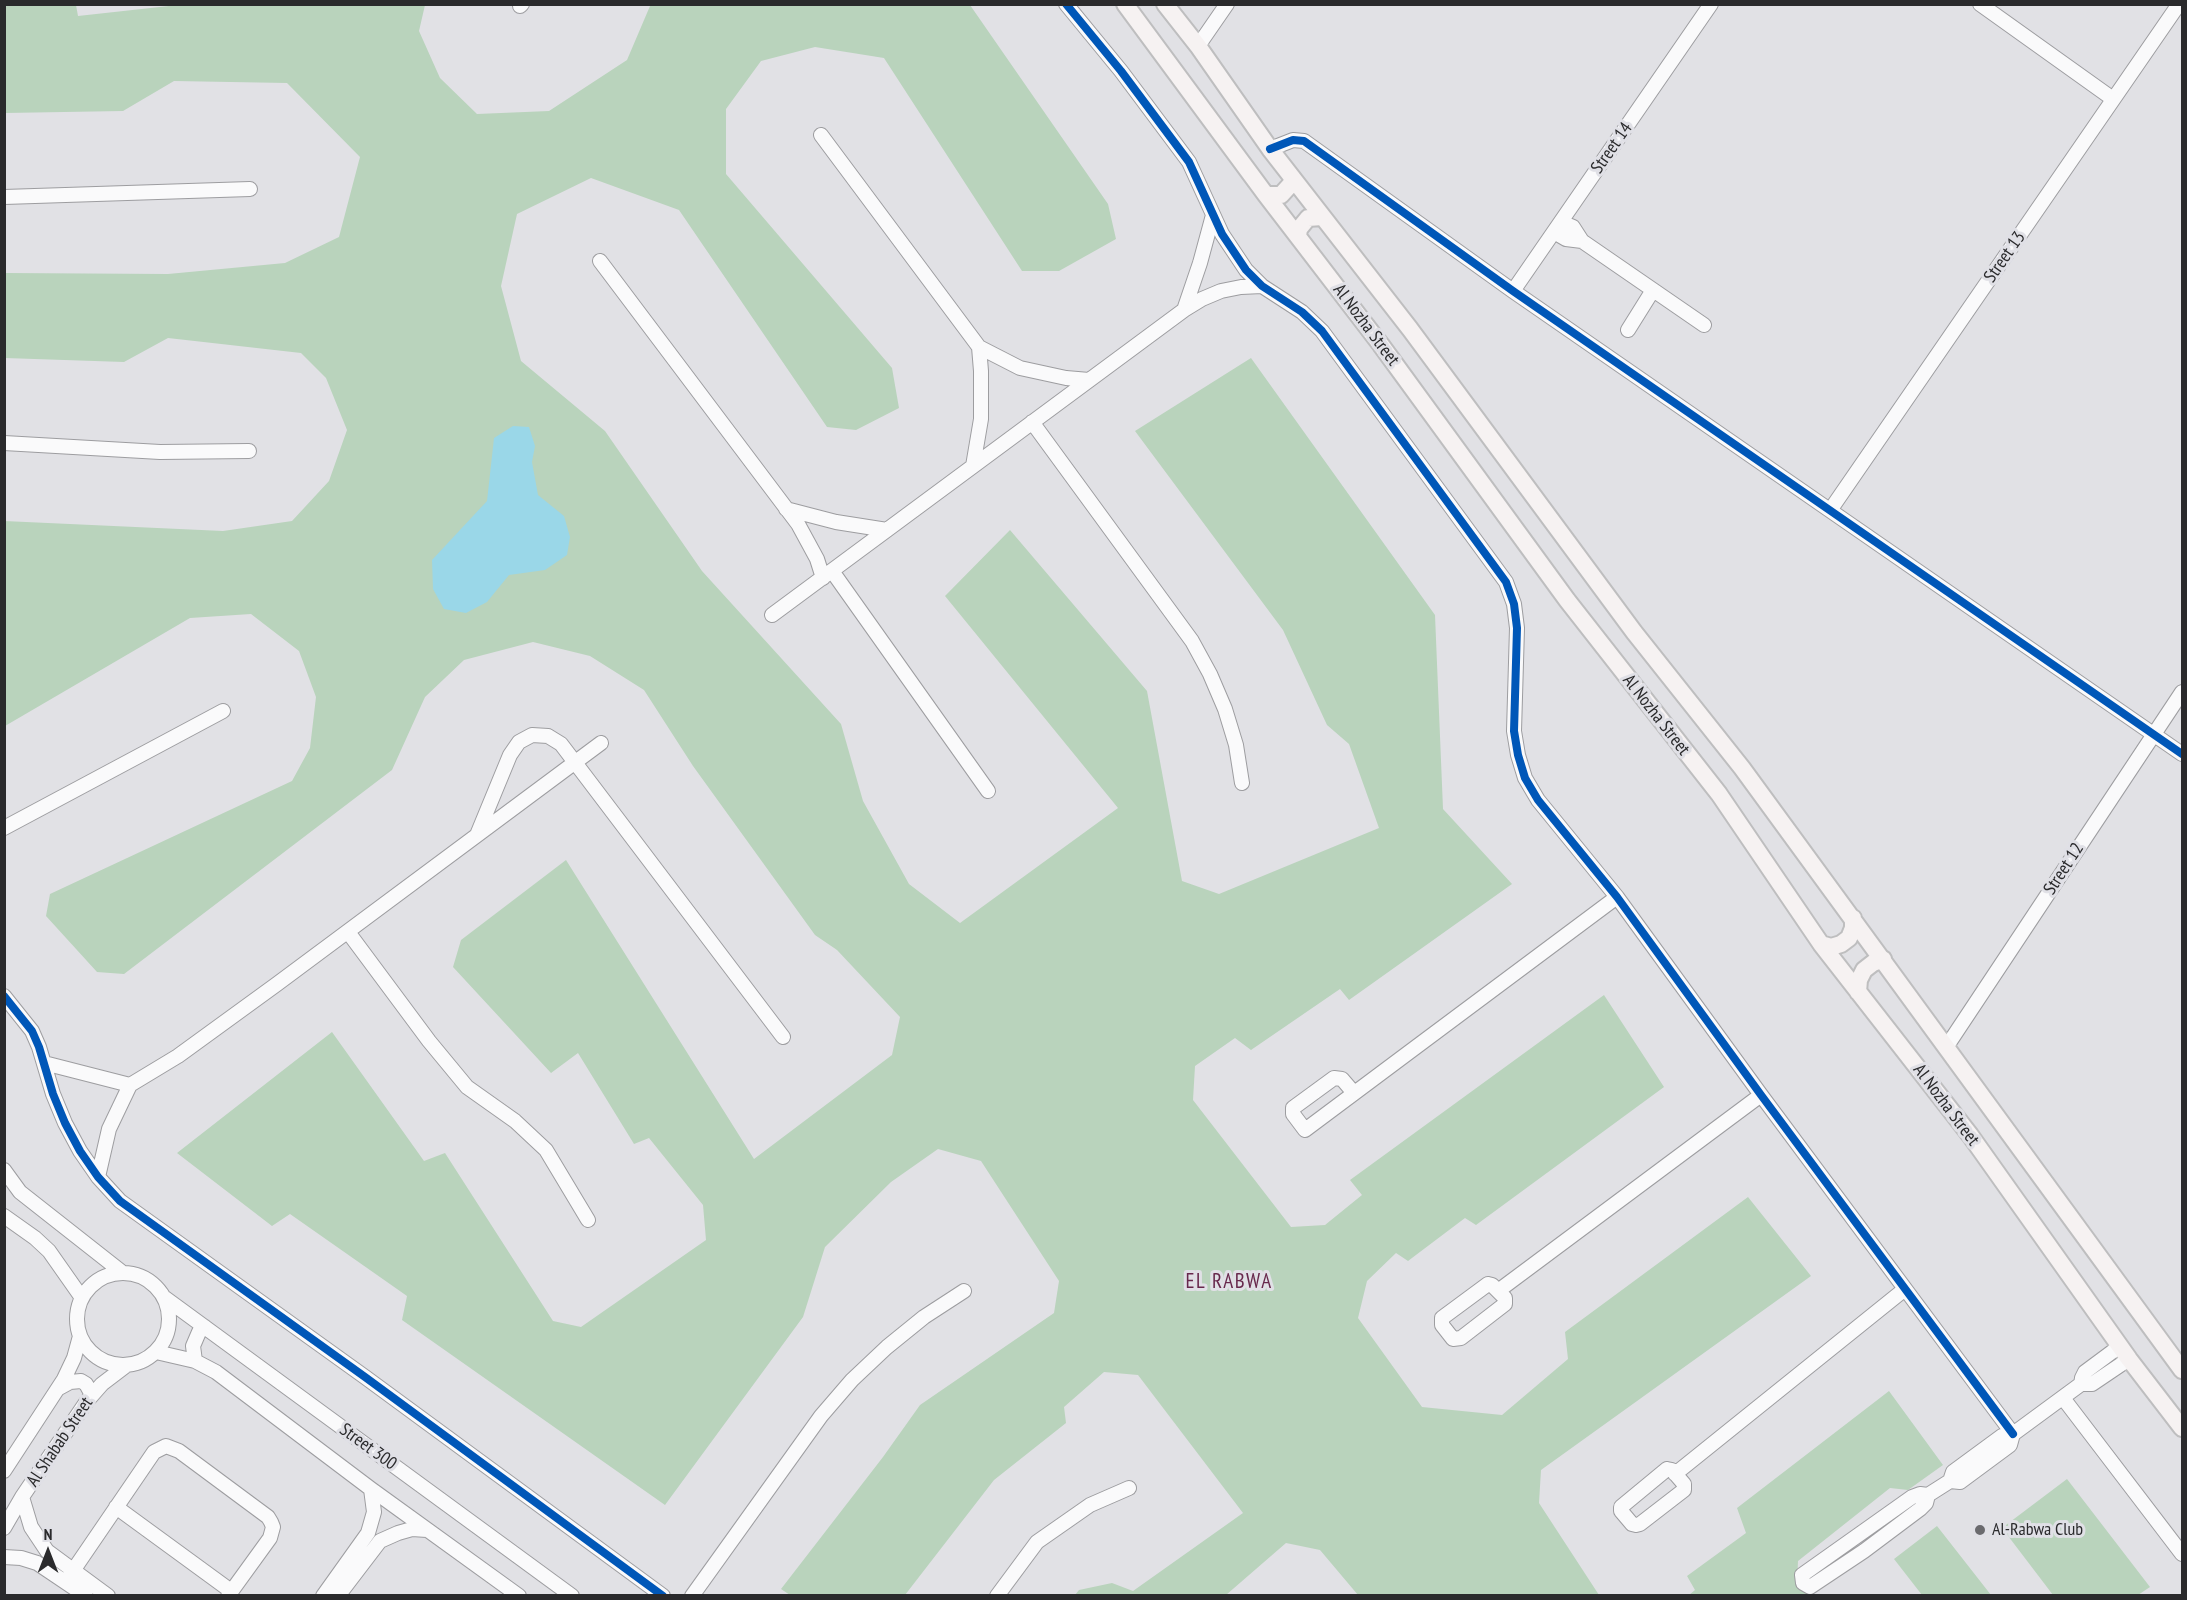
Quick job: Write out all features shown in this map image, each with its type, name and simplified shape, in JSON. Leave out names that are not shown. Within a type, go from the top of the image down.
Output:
[{"type":"main road","name":"Al Nozha Street","points":[[1125,4],[1266,195],[1381,345],[1484,489],[1580,617],[1719,794],[1821,944],[1977,1145],[2124,1352],[2182,1428]]},
{"type":"main road","name":"Al Nozha Street","points":[[1165,4],[1198,46],[1270,149],[1410,329],[1614,606],[1742,768],[2182,1370]]},
{"type":"main road","points":[[1266,195],[1281,195],[1291,184],[1292,177]]},
{"type":"main road","points":[[1298,236],[1302,223],[1315,216],[1322,218]]},
{"type":"main road","points":[[1821,944],[1831,946],[1841,944],[1849,938],[1853,928],[1853,918]]},
{"type":"main road","points":[[1858,992],[1859,980],[1864,970],[1883,959]]},
{"type":"street","points":[[1066,4],[1121,71],[1189,162],[1233,253],[1262,285],[1302,312],[1322,332],[1506,582],[1514,604],[1517,628],[1514,731],[1525,778],[1538,800],[1617,897],[2013,1434]]},
{"type":"street","points":[[1198,46],[1227,4]]},
{"type":"street","name":"Street 14","points":[[1513,291],[1711,4]]},
{"type":"street","points":[[1980,4],[2113,99]]},
{"type":"street","name":"Street 13","points":[[1831,509],[2179,4]]},
{"type":"street","points":[[821,135],[979,347],[1020,368],[1054,376],[1089,380]]},
{"type":"street","points":[[1270,149],[1293,140],[1304,141],[1513,291],[2182,754]]},
{"type":"street","points":[[4,198],[250,189]]},
{"type":"street","points":[[1184,310],[1213,215]]},
{"type":"street","points":[[1557,227],[1566,239],[1582,241],[1704,325]]},
{"type":"street","points":[[600,261],[786,508],[828,574],[988,791]]},
{"type":"street","points":[[772,615],[1184,310],[1221,291],[1262,285]]},
{"type":"street","points":[[1628,330],[1653,290]]},
{"type":"street","points":[[973,466],[978,443],[981,407],[979,347]]},
{"type":"street","points":[[1032,422],[1192,641],[1225,709],[1236,745],[1242,783]]},
{"type":"street","points":[[4,442],[160,452],[249,451]]},
{"type":"street","points":[[786,508],[836,522],[887,530]]},
{"type":"street","name":"Street 12","points":[[1947,1046],[2182,692]]},
{"type":"street","points":[[4,828],[223,711]]},
{"type":"street","points":[[477,837],[510,755],[519,742],[532,735],[548,736],[561,744],[783,1037]]},
{"type":"street","points":[[98,1177],[109,1129],[130,1085],[178,1056],[477,837],[601,743]]},
{"type":"street","points":[[1354,1093],[1617,897]]},
{"type":"street","points":[[348,932],[429,1041],[467,1087],[514,1121],[546,1150],[588,1220]]},
{"type":"street","points":[[4,996],[32,1031],[53,1094],[80,1151],[98,1177],[120,1201],[663,1596]]},
{"type":"street","points":[[44,1063],[130,1085]]},
{"type":"street","points":[[1498,1291],[1761,1095]]},
{"type":"street","points":[[4,1170],[20,1192],[123,1273]]},
{"type":"street","points":[[4,1216],[49,1251],[82,1298]]},
{"type":"street","points":[[123,1273],[143,1277],[152,1282],[165,1298],[169,1309],[168,1332],[156,1352],[138,1363],[127,1365],[104,1361],[86,1346],[80,1336],[77,1317],[82,1298],[89,1287],[111,1275],[123,1273]]},
{"type":"street","points":[[1492,1285],[1498,1291],[1505,1298],[1505,1304],[1461,1338],[1453,1339],[1442,1325],[1442,1318],[1482,1286],[1492,1285]]},
{"type":"street","points":[[1675,1474],[1905,1289]]},
{"type":"street","points":[[693,1596],[821,1416],[852,1380],[924,1317],[964,1291]]},
{"type":"street","name":"Street 300","points":[[165,1298],[572,1596]]},
{"type":"street","points":[[195,1361],[193,1346],[199,1332],[205,1328]]},
{"type":"street","name":"Al Shabab Street","points":[[4,1471],[69,1369],[80,1336]]},
{"type":"street","name":"Street 300","points":[[156,1352],[195,1361],[216,1372],[370,1489],[519,1596]]},
{"type":"street","points":[[1928,1495],[1926,1503],[1920,1509],[1863,1551],[1810,1587],[1803,1583],[1802,1575],[1912,1497],[1920,1494],[1928,1495],[1950,1481],[1960,1482],[2010,1445],[2013,1434],[2081,1384],[2085,1372],[2124,1352]]},
{"type":"street","name":"Al Shabab Street","points":[[4,1528],[22,1497],[92,1395],[114,1373],[127,1365]]},
{"type":"street","points":[[57,1389],[70,1382],[81,1380],[86,1383],[92,1395]]},
{"type":"street","points":[[2062,1398],[2182,1554]]},
{"type":"street","points":[[69,1576],[153,1452],[166,1446],[179,1451],[268,1517],[273,1527],[270,1538],[230,1593],[116,1507]]},
{"type":"street","points":[[1667,1469],[1675,1474],[1684,1484],[1684,1490],[1640,1524],[1632,1524],[1620,1507],[1667,1469]]},
{"type":"street","points":[[997,1596],[1037,1542],[1090,1505],[1129,1488]]},
{"type":"street","points":[[323,1596],[362,1544],[371,1523],[373,1500],[370,1489]]},
{"type":"street","points":[[22,1497],[31,1527],[38,1540],[86,1596]]},
{"type":"street","points":[[371,1523],[382,1527],[388,1537]]},
{"type":"street","points":[[338,1596],[373,1549],[388,1537],[412,1529],[427,1530]]},
{"type":"street","points":[[1854,1538],[1863,1551]]},
{"type":"street","points":[[4,1557],[21,1558],[37,1563],[108,1596]]},
{"type":"green space","points":[[187,4],[425,5],[419,31],[440,78],[477,114],[549,111],[627,60],[650,6],[653,5],[970,5],[1108,204],[1116,239],[1059,271],[1022,271],[884,58],[815,47],[761,61],[726,109],[726,174],[892,368],[899,408],[856,430],[827,427],[679,210],[591,178],[517,214],[501,286],[521,361],[605,431],[702,571],[841,724],[863,801],[909,884],[960,923],[1118,808],[945,596],[1010,530],[1147,691],[1182,881],[1219,894],[1379,828],[1349,744],[1327,725],[1283,630],[1135,431],[1251,358],[1435,615],[1443,809],[1512,884],[1349,1000],[1340,989],[1251,1050],[1235,1038],[1195,1066],[1193,1100],[1291,1227],[1325,1225],[1362,1195],[1350,1180],[1604,995],[1664,1087],[1476,1225],[1465,1218],[1408,1261],[1396,1253],[1367,1281],[1358,1318],[1422,1407],[1502,1415],[1568,1359],[1565,1332],[1748,1197],[1811,1276],[1541,1470],[1539,1503],[1599,1595],[1358,1595],[1320,1550],[1286,1543],[1226,1595],[1075,1595],[1079,1590],[1112,1583],[1133,1591],[1243,1513],[1138,1375],[1104,1372],[1064,1407],[1066,1423],[994,1480],[905,1595],[790,1595],[781,1589],[883,1457],[920,1405],[1054,1313],[1059,1281],[981,1161],[938,1149],[891,1182],[825,1247],[803,1317],[665,1505],[402,1320],[407,1296],[290,1214],[272,1226],[177,1153],[332,1032],[424,1161],[445,1153],[553,1321],[581,1327],[706,1240],[703,1205],[649,1138],[634,1144],[578,1053],[551,1073],[453,967],[461,940],[566,860],[754,1159],[892,1055],[900,1017],[837,950],[815,935],[693,766],[644,690],[590,656],[533,642],[464,660],[425,697],[392,770],[124,974],[97,972],[46,916],[50,894],[292,781],[310,748],[316,697],[299,651],[251,614],[190,618],[5,726],[4,521],[223,531],[292,521],[329,481],[347,430],[326,378],[301,353],[168,338],[124,362],[5,358],[5,273],[168,274],[285,263],[339,237],[360,157],[287,83],[174,81],[123,111],[5,113],[5,5],[76,5],[78,16]]},
{"type":"green space","points":[[1889,1391],[1943,1465],[1908,1490],[1890,1488],[1798,1561],[1797,1582],[1807,1595],[1689,1595],[1695,1590],[1687,1576],[1746,1533],[1737,1508]]},
{"type":"green space","points":[[2067,1479],[2150,1587],[2138,1595],[2053,1595],[2002,1528]]},
{"type":"green space","points":[[1937,1526],[1991,1595],[1922,1595],[1894,1559]]},
{"type":"water","points":[[513,426],[529,427],[535,446],[532,462],[538,495],[564,516],[570,537],[567,555],[545,570],[509,575],[487,602],[466,613],[444,609],[433,589],[432,560],[487,501],[494,438]]},
{"type":"cycle path","points":[[1066,4],[1121,71],[1189,162],[1222,234],[1246,270],[1262,286],[1302,312],[1322,331],[1506,582],[1514,604],[1517,628],[1514,731],[1525,778],[1538,800],[1617,897],[2013,1434]]},
{"type":"cycle path","points":[[1270,149],[1293,140],[1304,141],[1513,291],[2182,754]]},
{"type":"cycle path","points":[[4,996],[32,1031],[53,1094],[80,1151],[98,1177],[120,1201],[663,1596]]},
{"type":"place","name":"Al-Rabwa Club","points":[[1980,1530]]},
{"type":"district","name":"EL RABWA","points":[[1229,1282]]}]
